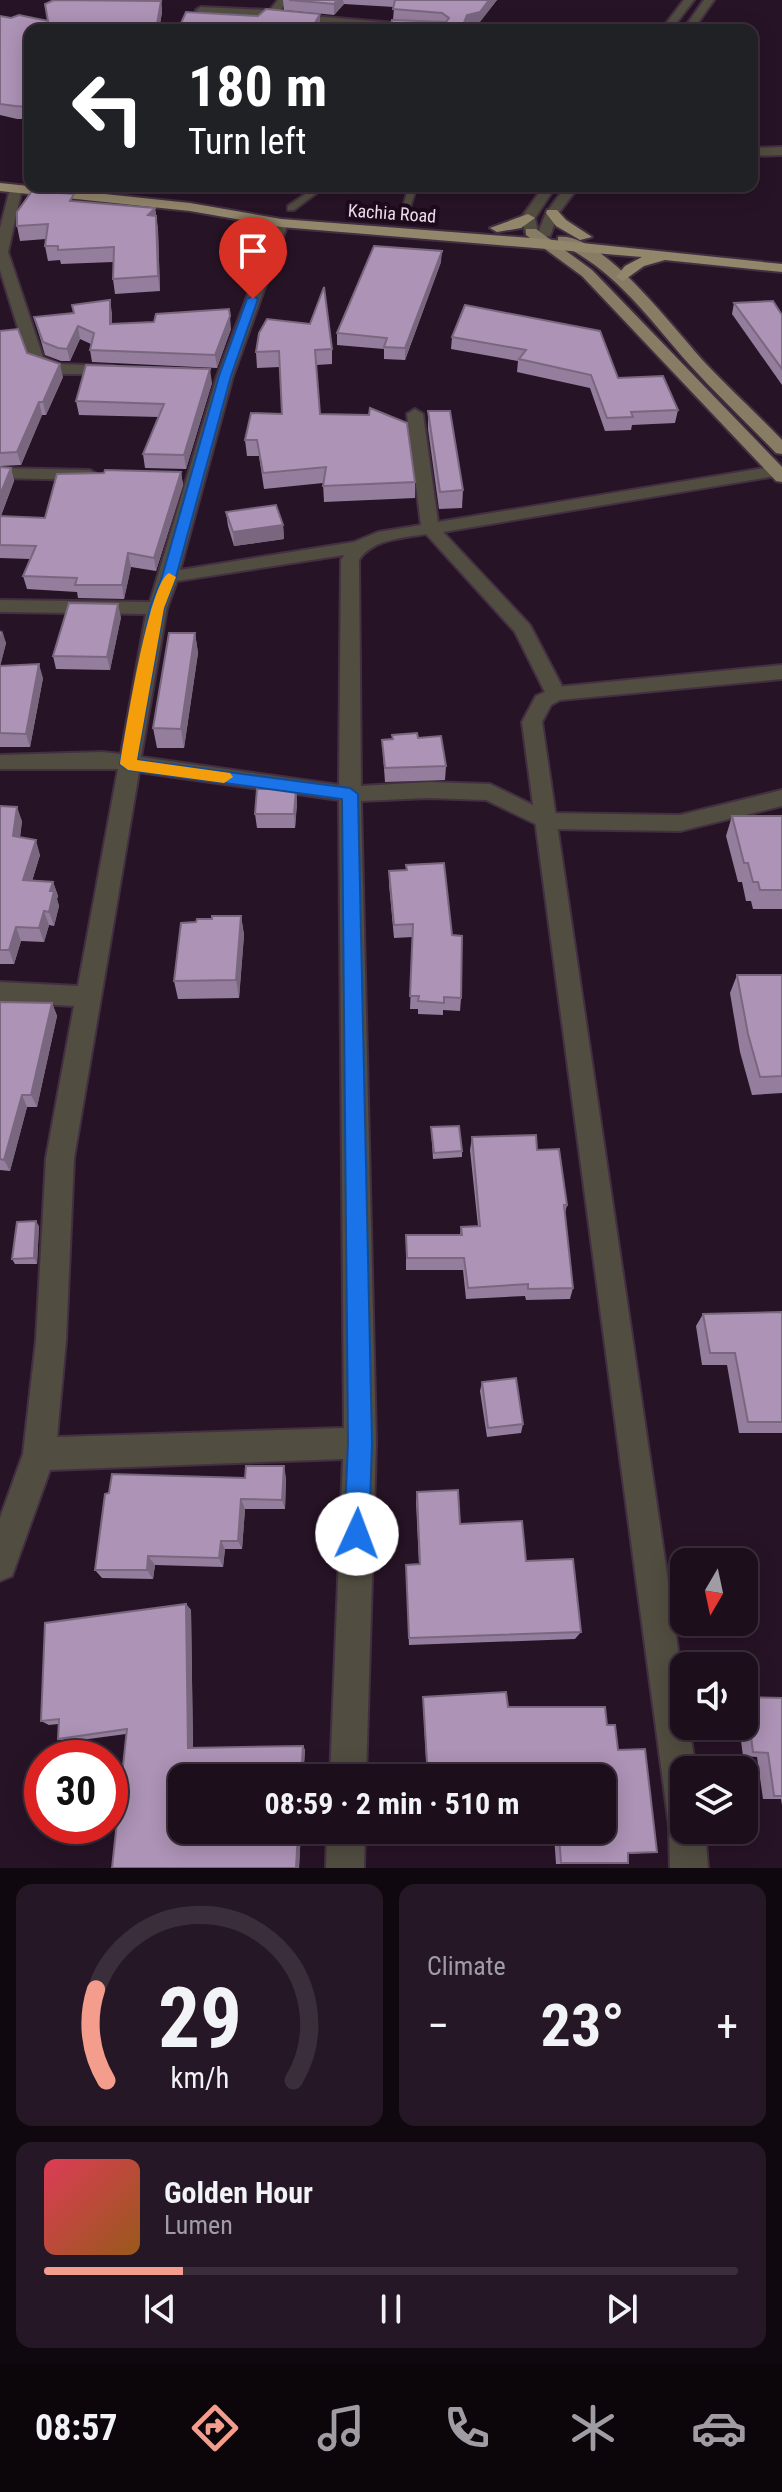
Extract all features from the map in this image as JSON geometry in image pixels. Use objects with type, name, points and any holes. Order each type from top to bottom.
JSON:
[{"type":"highway","points":[[0,176],[24,179]]},
{"type":"highway","name":"Kachia Road","points":[[0,187],[24,190]]},
{"type":"highway","name":"Kachia Road","points":[[45,192],[190,207],[537,232]]},
{"type":"highway","points":[[133,192],[259,205]]},
{"type":"highway","name":"Kachia Road","points":[[282,212],[319,210]]},
{"type":"highway","name":"Kachia Road","points":[[346,213],[497,228],[516,225],[537,232]]},
{"type":"highway","points":[[552,213],[585,243],[782,258]]},
{"type":"highway","points":[[629,248],[668,257],[782,268]]},
{"type":"highway","points":[[623,277],[629,268],[641,262],[668,257]]},
{"type":"main road","points":[[537,232],[585,243],[623,277],[780,466]]},
{"type":"main road","points":[[537,232],[587,273],[780,466]]},
{"type":"street","points":[[270,13],[283,0]]},
{"type":"street","points":[[670,24],[688,0]]},
{"type":"street","points":[[692,24],[709,0]]},
{"type":"street","points":[[201,10],[270,13],[279,17],[341,24]]},
{"type":"street","points":[[675,18],[689,24]]},
{"type":"street","points":[[758,152],[782,151]]},
{"type":"street","points":[[16,189],[1,252],[36,360],[58,369],[134,372]]},
{"type":"street","points":[[537,232],[536,205],[546,192]]},
{"type":"street","points":[[536,205],[569,192]]},
{"type":"street","points":[[537,232],[569,192]]},
{"type":"street","points":[[0,1564],[39,1454],[51,1340],[60,1158],[157,608],[169,577],[189,477],[217,375],[282,212]]},
{"type":"street","points":[[415,414],[430,528],[523,629],[556,694]]},
{"type":"street","points":[[169,577],[358,547],[384,536],[780,466]]},
{"type":"street","points":[[0,473],[106,475]]},
{"type":"street","points":[[349,1764],[360,1443],[350,794],[350,560],[358,547]]},
{"type":"street","points":[[0,606],[157,608]]},
{"type":"street","points":[[675,1756],[532,722],[543,701],[556,694],[782,672]]},
{"type":"street","points":[[0,762],[102,759],[350,794],[428,790],[490,792],[546,821],[680,823],[782,798]]},
{"type":"street","points":[[0,992],[88,997]]},
{"type":"street","points":[[39,1454],[360,1443]]},
{"type":"street","points":[[345,1868],[346,1844]]},
{"type":"street","points":[[687,1844],[689,1868]]},
{"type":"lane","points":[[282,212],[313,192]]},
{"type":"lane","points":[[402,219],[411,192]]},
{"type":"building","points":[[54,0],[161,1],[157,24],[24,24],[24,106],[0,104],[0,16],[11,18],[19,15],[48,21],[45,4]]},
{"type":"building","points":[[289,0],[337,0],[334,4]]},
{"type":"building","points":[[395,0],[489,0],[480,12],[467,15],[463,24],[391,24],[392,20],[446,22],[449,18],[442,13],[393,9]]},
{"type":"building","points":[[266,9],[320,14],[314,24],[181,24],[186,12],[258,16]]},
{"type":"building","points":[[31,192],[74,194],[70,201],[155,208],[148,215],[156,216],[158,276],[113,279],[114,247],[58,250],[58,246],[45,246],[48,224],[17,226],[17,212]]},
{"type":"building","points":[[374,246],[442,251],[405,348],[384,347],[387,338],[337,333]]},
{"type":"building","points":[[324,287],[332,349],[315,350],[320,414],[369,415],[370,408],[407,423],[415,482],[323,486],[326,467],[263,473],[257,440],[245,440],[251,413],[282,414],[279,351],[256,352],[259,333],[267,319],[310,324]]},
{"type":"building","points":[[110,300],[110,324],[154,322],[156,314],[229,309],[230,316],[215,355],[90,350],[94,333],[78,326],[67,349],[43,342],[34,317],[74,313],[72,305]]},
{"type":"building","points":[[773,301],[782,315],[782,369],[734,303]]},
{"type":"building","points":[[465,305],[600,331],[618,378],[663,376],[678,410],[631,412],[633,417],[607,418],[591,375],[519,359],[526,350],[452,337]]},
{"type":"building","points":[[18,329],[27,353],[60,364],[17,452],[0,453],[0,331]]},
{"type":"building","points":[[86,365],[210,369],[184,455],[143,454],[164,404],[76,401]]},
{"type":"building","points":[[428,411],[450,411],[463,490],[440,492]]},
{"type":"building","points":[[0,467],[11,468],[0,495]]},
{"type":"building","points":[[105,470],[181,472],[154,558],[128,553],[122,585],[75,585],[77,578],[23,576],[36,546],[0,545],[0,516],[45,518],[57,474],[104,473]]},
{"type":"building","points":[[276,505],[283,525],[233,532],[226,512]]},
{"type":"building","points":[[69,603],[118,604],[107,657],[53,656]]},
{"type":"building","points":[[169,633],[195,633],[181,729],[153,728]]},
{"type":"building","points":[[39,664],[26,734],[0,733],[0,666]]},
{"type":"building","points":[[417,733],[418,738],[441,736],[446,766],[385,768],[382,740],[393,739],[392,735]]},
{"type":"building","points":[[257,789],[296,789],[294,814],[255,814]]},
{"type":"building","points":[[0,806],[17,807],[13,836],[36,840],[23,880],[53,882],[50,891],[54,891],[49,912],[44,911],[39,928],[16,927],[9,950],[0,950]]},
{"type":"building","points":[[732,816],[782,816],[782,890],[760,890],[758,882],[753,882],[748,863],[744,863]]},
{"type":"building","points":[[444,863],[452,935],[462,936],[461,998],[444,997],[444,1003],[418,1001],[419,996],[410,996],[413,924],[394,925],[389,871],[407,870],[406,865]]},
{"type":"building","points":[[212,916],[241,916],[236,980],[174,981],[181,923],[212,919]]},
{"type":"building","points":[[737,975],[782,975],[782,1076],[760,1077]]},
{"type":"building","points":[[0,1002],[52,1003],[31,1095],[22,1095],[4,1160],[0,1159]]},
{"type":"building","points":[[459,1126],[462,1151],[434,1153],[431,1127]]},
{"type":"building","points":[[536,1135],[537,1150],[559,1149],[573,1288],[528,1289],[528,1284],[468,1288],[464,1258],[407,1258],[406,1235],[462,1235],[461,1227],[480,1226],[472,1137]]},
{"type":"building","points":[[36,1221],[34,1258],[12,1259],[17,1222]]},
{"type":"building","points":[[782,1312],[782,1422],[748,1422],[735,1353],[710,1353],[703,1314]]},
{"type":"building","points":[[516,1378],[523,1424],[488,1428],[482,1382]]},
{"type":"building","points":[[246,1466],[284,1466],[282,1500],[241,1499],[238,1541],[221,1541],[219,1558],[148,1556],[147,1570],[95,1570],[105,1494],[109,1493],[112,1474],[245,1478]]},
{"type":"building","points":[[458,1490],[460,1524],[522,1521],[526,1561],[573,1559],[581,1632],[409,1638],[406,1565],[420,1564],[417,1492]]},
{"type":"building","points":[[186,1604],[188,1748],[303,1746],[302,1764],[168,1764],[168,1844],[297,1844],[296,1868],[112,1868],[115,1844],[128,1844],[127,1729],[58,1739],[59,1719],[41,1721],[45,1623]]},
{"type":"building","points":[[506,1692],[508,1707],[605,1707],[607,1725],[615,1725],[618,1750],[645,1749],[657,1852],[628,1853],[628,1863],[561,1863],[560,1844],[616,1844],[616,1764],[427,1764],[423,1697]]},
{"type":"building","points":[[758,1697],[782,1698],[782,1796],[774,1796],[768,1753],[753,1752],[751,1740],[758,1740]]},
{"type":"slow traffic","points":[[169,577],[157,608],[128,764],[224,777]]},
{"type":"route","points":[[253,299],[225,376],[169,577],[157,608],[128,764],[350,794],[360,1443],[357,1534]]}]
